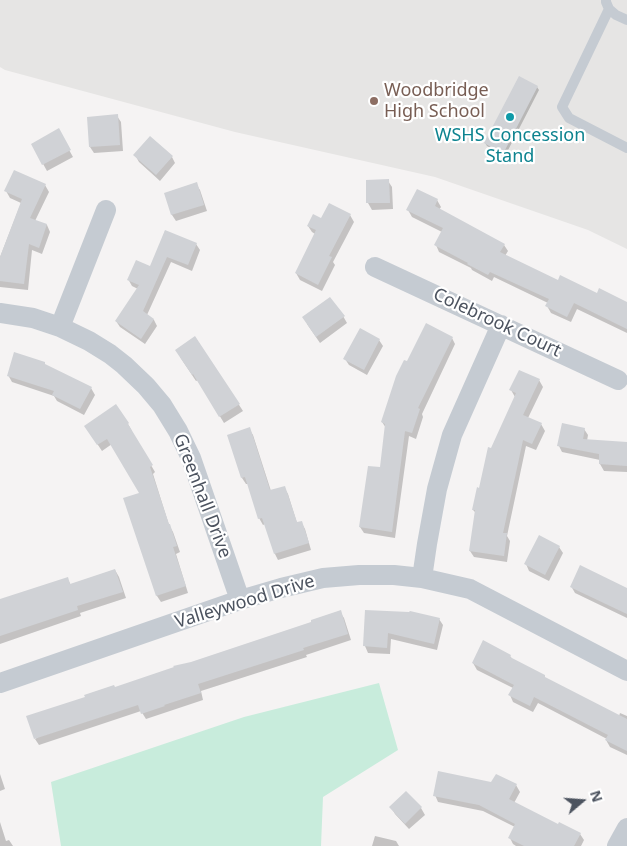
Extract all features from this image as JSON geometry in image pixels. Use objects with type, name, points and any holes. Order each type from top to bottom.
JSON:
[{"type":"street","points":[[60,327],[106,210]]},
{"type":"street","name":"Colebrook Court","points":[[375,266],[618,380]]},
{"type":"street","name":"Greenhall Drive","points":[[0,313],[33,318],[60,327],[89,341],[124,365],[162,405],[178,430],[191,458],[240,600]]},
{"type":"street","points":[[422,578],[438,489],[452,435],[502,325]]},
{"type":"street","name":"Valleywood Drive","points":[[0,683],[240,600],[324,578],[359,574],[422,578],[470,589],[627,672]]},
{"type":"street","points":[[617,846],[627,828]]},
{"type":"lane","points":[[627,20],[616,15],[608,4],[562,107],[569,118],[627,148]]},
{"type":"shaded area","name":"Woodbridge High School","points":[[0,0],[627,0],[627,249],[588,230],[435,177],[235,132],[5,70],[0,67]]},
{"type":"green space","points":[[379,683],[398,750],[323,797],[321,846],[61,846],[51,782],[244,717]]},
{"type":"building","name":"WSHS Concession Stand","points":[[519,76],[538,86],[503,154],[484,143]]},
{"type":"building","points":[[118,114],[120,145],[89,147],[87,117]]},
{"type":"building","points":[[59,128],[71,150],[42,165],[31,144]]},
{"type":"building","points":[[150,136],[173,156],[156,175],[133,155]]},
{"type":"building","points":[[14,170],[46,184],[30,218],[47,224],[39,248],[29,244],[24,284],[0,281],[0,257],[22,199],[4,191]]},
{"type":"building","points":[[389,179],[390,203],[366,203],[366,180]]},
{"type":"building","points":[[197,182],[204,205],[171,215],[164,193]]},
{"type":"building","points":[[417,189],[438,199],[435,206],[505,244],[500,252],[558,280],[560,275],[597,293],[599,288],[627,302],[627,329],[574,303],[567,317],[545,306],[549,299],[490,272],[488,275],[434,245],[443,228],[406,210]]},
{"type":"building","points":[[329,203],[351,214],[329,256],[332,257],[318,285],[295,273],[316,230],[307,226],[313,214],[321,218]]},
{"type":"building","points":[[165,230],[197,243],[188,265],[167,257],[143,311],[154,319],[141,339],[115,321],[139,285],[127,280],[136,260],[150,266]]},
{"type":"building","points":[[330,297],[345,316],[316,337],[302,317]]},
{"type":"building","points":[[426,323],[453,337],[418,408],[420,409],[412,433],[405,431],[392,532],[359,527],[368,466],[380,467],[385,424],[381,422],[396,376],[404,360],[407,361]]},
{"type":"building","points":[[360,328],[380,339],[364,370],[343,359]]},
{"type":"building","points":[[195,336],[240,404],[219,417],[193,374],[175,350]]},
{"type":"building","points":[[14,352],[45,362],[45,364],[92,387],[80,409],[52,395],[54,391],[7,376]]},
{"type":"building","points":[[519,370],[540,379],[523,415],[542,423],[532,444],[523,440],[503,533],[507,533],[504,556],[469,551],[475,510],[472,510],[488,447],[491,448],[516,393],[509,390]]},
{"type":"building","points":[[116,404],[153,465],[150,467],[177,546],[173,547],[186,586],[156,596],[123,498],[139,493],[107,439],[97,445],[84,426]]},
{"type":"building","points":[[562,423],[585,428],[583,439],[627,442],[627,466],[599,464],[599,454],[557,446]]},
{"type":"building","points":[[250,427],[270,490],[285,486],[297,522],[302,521],[309,543],[274,554],[262,518],[258,519],[245,477],[241,478],[227,435]]},
{"type":"building","points":[[539,535],[560,546],[545,575],[524,564]]},
{"type":"building","points":[[580,565],[627,588],[627,614],[570,587]]},
{"type":"building","points":[[115,569],[123,592],[77,606],[78,610],[0,636],[0,599],[68,577],[70,584]]},
{"type":"building","points":[[341,610],[348,634],[198,684],[201,693],[165,706],[141,714],[138,705],[34,739],[26,716],[85,697],[84,695],[114,685],[115,687],[173,666],[191,662],[311,622],[311,620]]},
{"type":"building","points":[[365,610],[410,611],[440,618],[434,644],[388,633],[387,648],[363,646]]},
{"type":"building","points":[[483,640],[511,655],[510,657],[545,675],[545,677],[627,719],[627,751],[605,740],[608,735],[534,697],[530,706],[508,695],[514,685],[472,663]]},
{"type":"building","points":[[438,771],[491,782],[496,774],[517,784],[509,799],[558,824],[559,822],[581,833],[574,846],[524,846],[508,838],[515,824],[479,805],[433,796]]},
{"type":"building","points":[[406,791],[422,807],[405,824],[389,807]]},
{"type":"place","name":"Woodbridge High School","points":[[374,101]]},
{"type":"place","name":"WSHS Concession Stand","points":[[510,117]]}]
